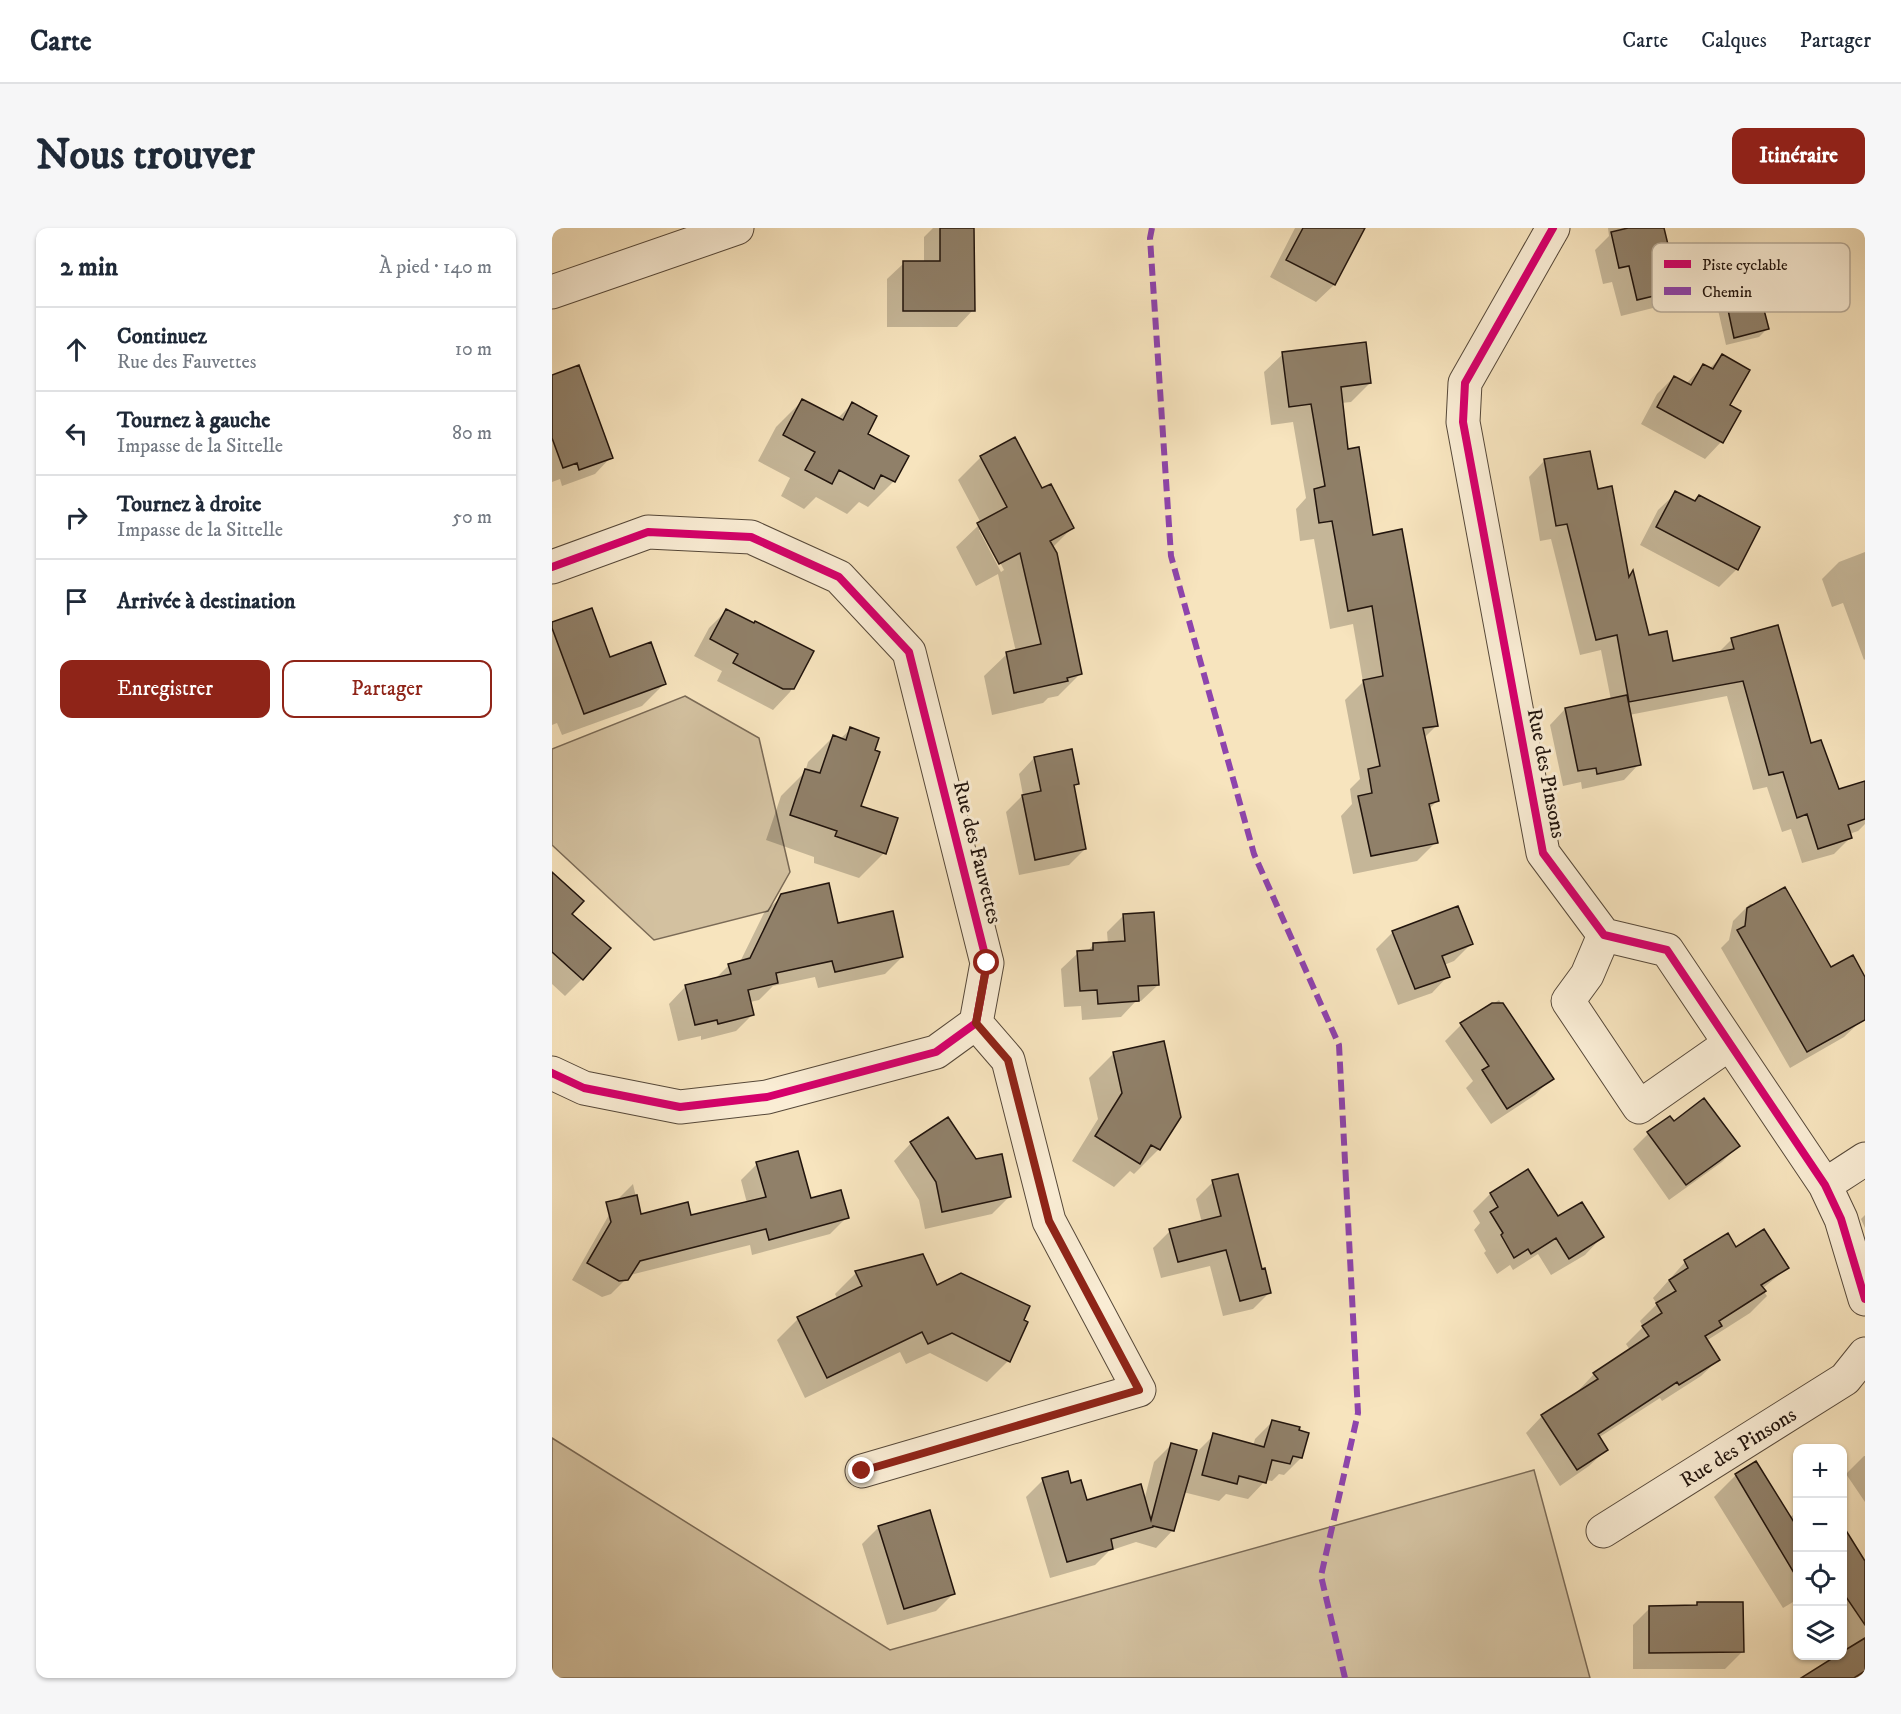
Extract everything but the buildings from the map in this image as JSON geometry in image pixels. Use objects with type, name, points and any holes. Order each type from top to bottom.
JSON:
[{"type":"street","points":[[552,292],[737,228]]},
{"type":"street","name":"Rue des Pinsons","points":[[1553,228],[1465,383],[1463,422],[1543,853],[1604,935]]},
{"type":"street","name":"Rue des Fauvettes","points":[[552,567],[648,532],[751,537],[839,577],[909,652],[987,963],[976,1023]]},
{"type":"street","points":[[1730,1044],[1639,1107],[1568,1001],[1587,975],[1604,935],[1667,950],[1825,1185],[1841,1218],[1865,1299]]},
{"type":"street","points":[[552,1073],[584,1088],[680,1107],[767,1097],[936,1052],[976,1023],[1008,1060],[1049,1221],[1139,1390],[862,1471]]},
{"type":"street","points":[[1825,1185],[1865,1159]]},
{"type":"street","name":"Rue des Pinsons","points":[[1603,1531],[1845,1379],[1865,1354]]},
{"type":"shaded area","points":[[685,696],[759,738],[790,872],[768,911],[654,940],[552,845],[552,749]]},
{"type":"shaded area","points":[[552,1438],[890,1650],[1534,1470],[1590,1678],[552,1678]]},
{"type":"marked path","points":[[1152,228],[1150,238],[1171,556],[1254,854],[1339,1045],[1358,1413],[1321,1576],[1345,1678]]},
{"type":"cycle path","points":[[1553,228],[1465,383],[1463,422],[1543,853],[1604,935],[1667,950],[1825,1185],[1841,1219],[1865,1299]]},
{"type":"cycle path","points":[[552,567],[648,532],[751,537],[839,577],[909,652],[987,963],[976,1023],[936,1052],[767,1097],[680,1107],[584,1088],[552,1073]]},
{"type":"route","points":[[862,1471],[1139,1390],[1049,1221],[1008,1060],[976,1023],[987,963]]}]
